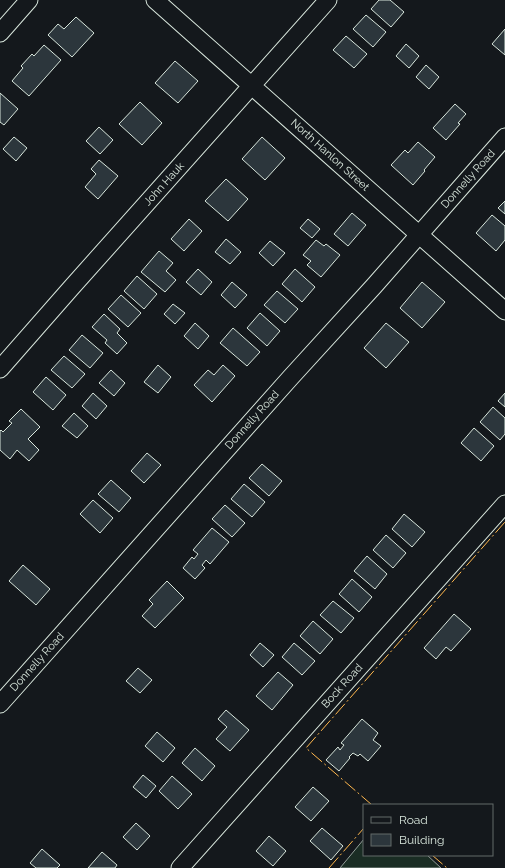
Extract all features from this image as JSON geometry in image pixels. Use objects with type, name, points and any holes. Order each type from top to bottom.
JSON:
[{"type":"street","points":[[0,33],[29,0]]},
{"type":"street","name":"North Hanlon Street","points":[[155,0],[505,311]]},
{"type":"street","name":"John Hauk","points":[[0,369],[328,0]]},
{"type":"street","name":"Donnelly Road","points":[[0,704],[374,286],[505,137]]},
{"type":"street","name":"Bock Road","points":[[180,868],[505,504]]},
{"type":"green space","points":[[363,840],[363,856],[428,856],[441,868],[340,868]]},
{"type":"building","points":[[379,0],[390,0],[404,12],[391,27],[371,9]]},
{"type":"building","points":[[366,15],[386,32],[373,47],[353,29]]},
{"type":"building","points":[[76,17],[94,33],[72,57],[48,35],[58,24],[64,29]]},
{"type":"building","points":[[505,29],[505,55],[492,44]]},
{"type":"building","points":[[346,36],[367,54],[354,68],[333,50]]},
{"type":"building","points":[[406,44],[419,56],[409,68],[396,56]]},
{"type":"building","points":[[44,45],[61,60],[29,96],[12,81],[23,68],[21,66],[32,54],[34,56]]},
{"type":"building","points":[[175,61],[198,81],[178,103],[155,83]]},
{"type":"building","points":[[426,65],[439,77],[429,89],[416,77]]},
{"type":"building","points":[[0,93],[18,109],[4,125],[0,122]]},
{"type":"building","points":[[140,102],[162,123],[142,145],[119,124]]},
{"type":"building","points":[[455,104],[466,114],[458,123],[460,124],[446,140],[433,128]]},
{"type":"building","points":[[99,127],[113,140],[100,154],[86,141]]},
{"type":"building","points":[[14,137],[27,148],[16,161],[3,149]]},
{"type":"building","points":[[262,137],[285,158],[265,180],[242,159]]},
{"type":"building","points":[[418,142],[435,157],[413,185],[391,165],[405,150],[408,153]]},
{"type":"building","points":[[99,160],[118,176],[98,199],[85,187],[96,174],[91,169]]},
{"type":"building","points":[[226,179],[248,199],[228,221],[205,201]]},
{"type":"building","points":[[505,201],[505,214],[498,208]]},
{"type":"building","points":[[352,213],[366,225],[348,246],[334,234]]},
{"type":"building","points":[[492,215],[505,226],[505,240],[496,251],[476,233]]},
{"type":"building","points":[[189,219],[202,231],[184,251],[171,239]]},
{"type":"building","points":[[308,219],[320,229],[312,238],[300,228]]},
{"type":"building","points":[[226,239],[241,252],[230,264],[215,252]]},
{"type":"building","points":[[316,240],[324,246],[326,244],[340,255],[321,277],[307,265],[311,261],[303,255]]},
{"type":"building","points":[[270,241],[285,253],[273,266],[259,253]]},
{"type":"building","points":[[159,251],[173,263],[166,271],[176,280],[165,292],[141,272]]},
{"type":"building","points":[[198,269],[212,282],[201,295],[186,282]]},
{"type":"building","points":[[295,269],[315,287],[302,302],[282,284]]},
{"type":"building","points":[[137,276],[157,294],[144,309],[124,291]]},
{"type":"building","points":[[232,282],[247,295],[235,308],[221,295]]},
{"type":"building","points":[[422,282],[445,302],[422,328],[400,308]]},
{"type":"building","points":[[277,291],[298,309],[285,323],[264,305]]},
{"type":"building","points":[[121,295],[141,313],[128,327],[108,309]]},
{"type":"building","points":[[173,304],[185,313],[175,324],[164,314]]},
{"type":"building","points":[[260,313],[280,331],[267,346],[247,328]]},
{"type":"building","points":[[104,314],[120,329],[117,333],[127,343],[117,354],[105,343],[107,340],[92,327]]},
{"type":"building","points":[[195,323],[209,336],[198,349],[184,336]]},
{"type":"building","points":[[386,323],[409,342],[386,368],[364,348]]},
{"type":"building","points":[[233,328],[260,352],[247,366],[220,343]]},
{"type":"building","points":[[82,335],[103,353],[90,368],[69,350]]},
{"type":"building","points":[[64,356],[85,374],[72,388],[51,370]]},
{"type":"building","points":[[158,365],[171,377],[158,393],[144,382]]},
{"type":"building","points":[[223,365],[235,376],[212,402],[194,385],[208,370],[214,375]]},
{"type":"building","points":[[111,370],[125,383],[114,396],[99,383]]},
{"type":"building","points":[[46,377],[66,395],[53,410],[33,392]]},
{"type":"building","points":[[93,393],[107,406],[96,419],[82,406]]},
{"type":"building","points":[[505,393],[505,407],[498,401]]},
{"type":"building","points":[[493,407],[505,418],[505,434],[500,440],[480,422]]},
{"type":"building","points":[[21,409],[40,427],[28,439],[39,450],[29,461],[17,450],[10,459],[0,450],[0,431],[1,430],[3,432],[12,423],[9,421]]},
{"type":"building","points":[[74,413],[88,426],[77,438],[62,426]]},
{"type":"building","points":[[474,428],[494,446],[481,461],[461,443]]},
{"type":"building","points":[[147,453],[161,465],[144,483],[131,471]]},
{"type":"building","points":[[262,464],[282,481],[269,496],[249,478]]},
{"type":"building","points":[[111,480],[131,498],[119,512],[98,494]]},
{"type":"building","points":[[244,484],[265,502],[252,517],[231,499]]},
{"type":"building","points":[[93,500],[113,518],[100,533],[80,514]]},
{"type":"building","points":[[225,505],[245,523],[232,537],[212,519]]},
{"type":"building","points":[[404,514],[425,532],[412,547],[392,529]]},
{"type":"building","points":[[212,528],[229,542],[210,564],[206,560],[202,565],[205,568],[195,579],[183,568],[192,557],[194,559],[198,554],[193,550]]},
{"type":"building","points":[[386,535],[406,553],[393,568],[373,550]]},
{"type":"building","points":[[367,556],[387,574],[375,589],[354,571]]},
{"type":"building","points":[[23,565],[50,589],[36,605],[9,581]]},
{"type":"building","points":[[352,579],[372,597],[359,612],[339,594]]},
{"type":"building","points":[[167,581],[184,598],[155,628],[142,616],[153,604],[149,600]]},
{"type":"building","points":[[333,601],[354,618],[341,633],[320,615]]},
{"type":"building","points":[[454,614],[471,629],[451,651],[446,647],[436,659],[424,648]]},
{"type":"building","points":[[313,621],[333,639],[320,654],[300,636]]},
{"type":"building","points":[[260,643],[274,655],[263,667],[250,655]]},
{"type":"building","points":[[294,643],[315,661],[302,675],[282,657]]},
{"type":"building","points":[[138,668],[152,680],[140,693],[126,681]]},
{"type":"building","points":[[278,672],[293,685],[272,710],[256,696]]},
{"type":"building","points":[[226,710],[249,730],[230,751],[216,739],[227,727],[218,719]]},
{"type":"building","points":[[362,719],[378,733],[373,740],[381,746],[368,761],[360,754],[358,756],[353,753],[339,771],[326,760],[338,747],[340,750],[344,745],[341,743]]},
{"type":"building","points":[[157,732],[175,748],[163,762],[145,746]]},
{"type":"building","points":[[195,748],[215,766],[202,781],[182,763]]},
{"type":"building","points":[[143,775],[156,786],[146,798],[133,787]]},
{"type":"building","points":[[172,776],[192,794],[178,809],[159,791]]},
{"type":"building","points":[[313,787],[329,801],[311,821],[295,807]]},
{"type":"building","points":[[136,823],[150,836],[137,850],[123,837]]},
{"type":"building","points":[[322,828],[343,846],[331,860],[310,841]]},
{"type":"building","points":[[269,836],[286,851],[273,866],[256,851]]},
{"type":"building","points":[[42,849],[60,865],[57,868],[36,868],[30,863]]},
{"type":"building","points":[[102,852],[117,865],[115,868],[88,868]]},
{"type":"power","points":[[371,804],[306,748],[505,522]]},
{"type":"power","points":[[329,868],[363,829]]},
{"type":"power","points":[[433,856],[447,868]]}]
